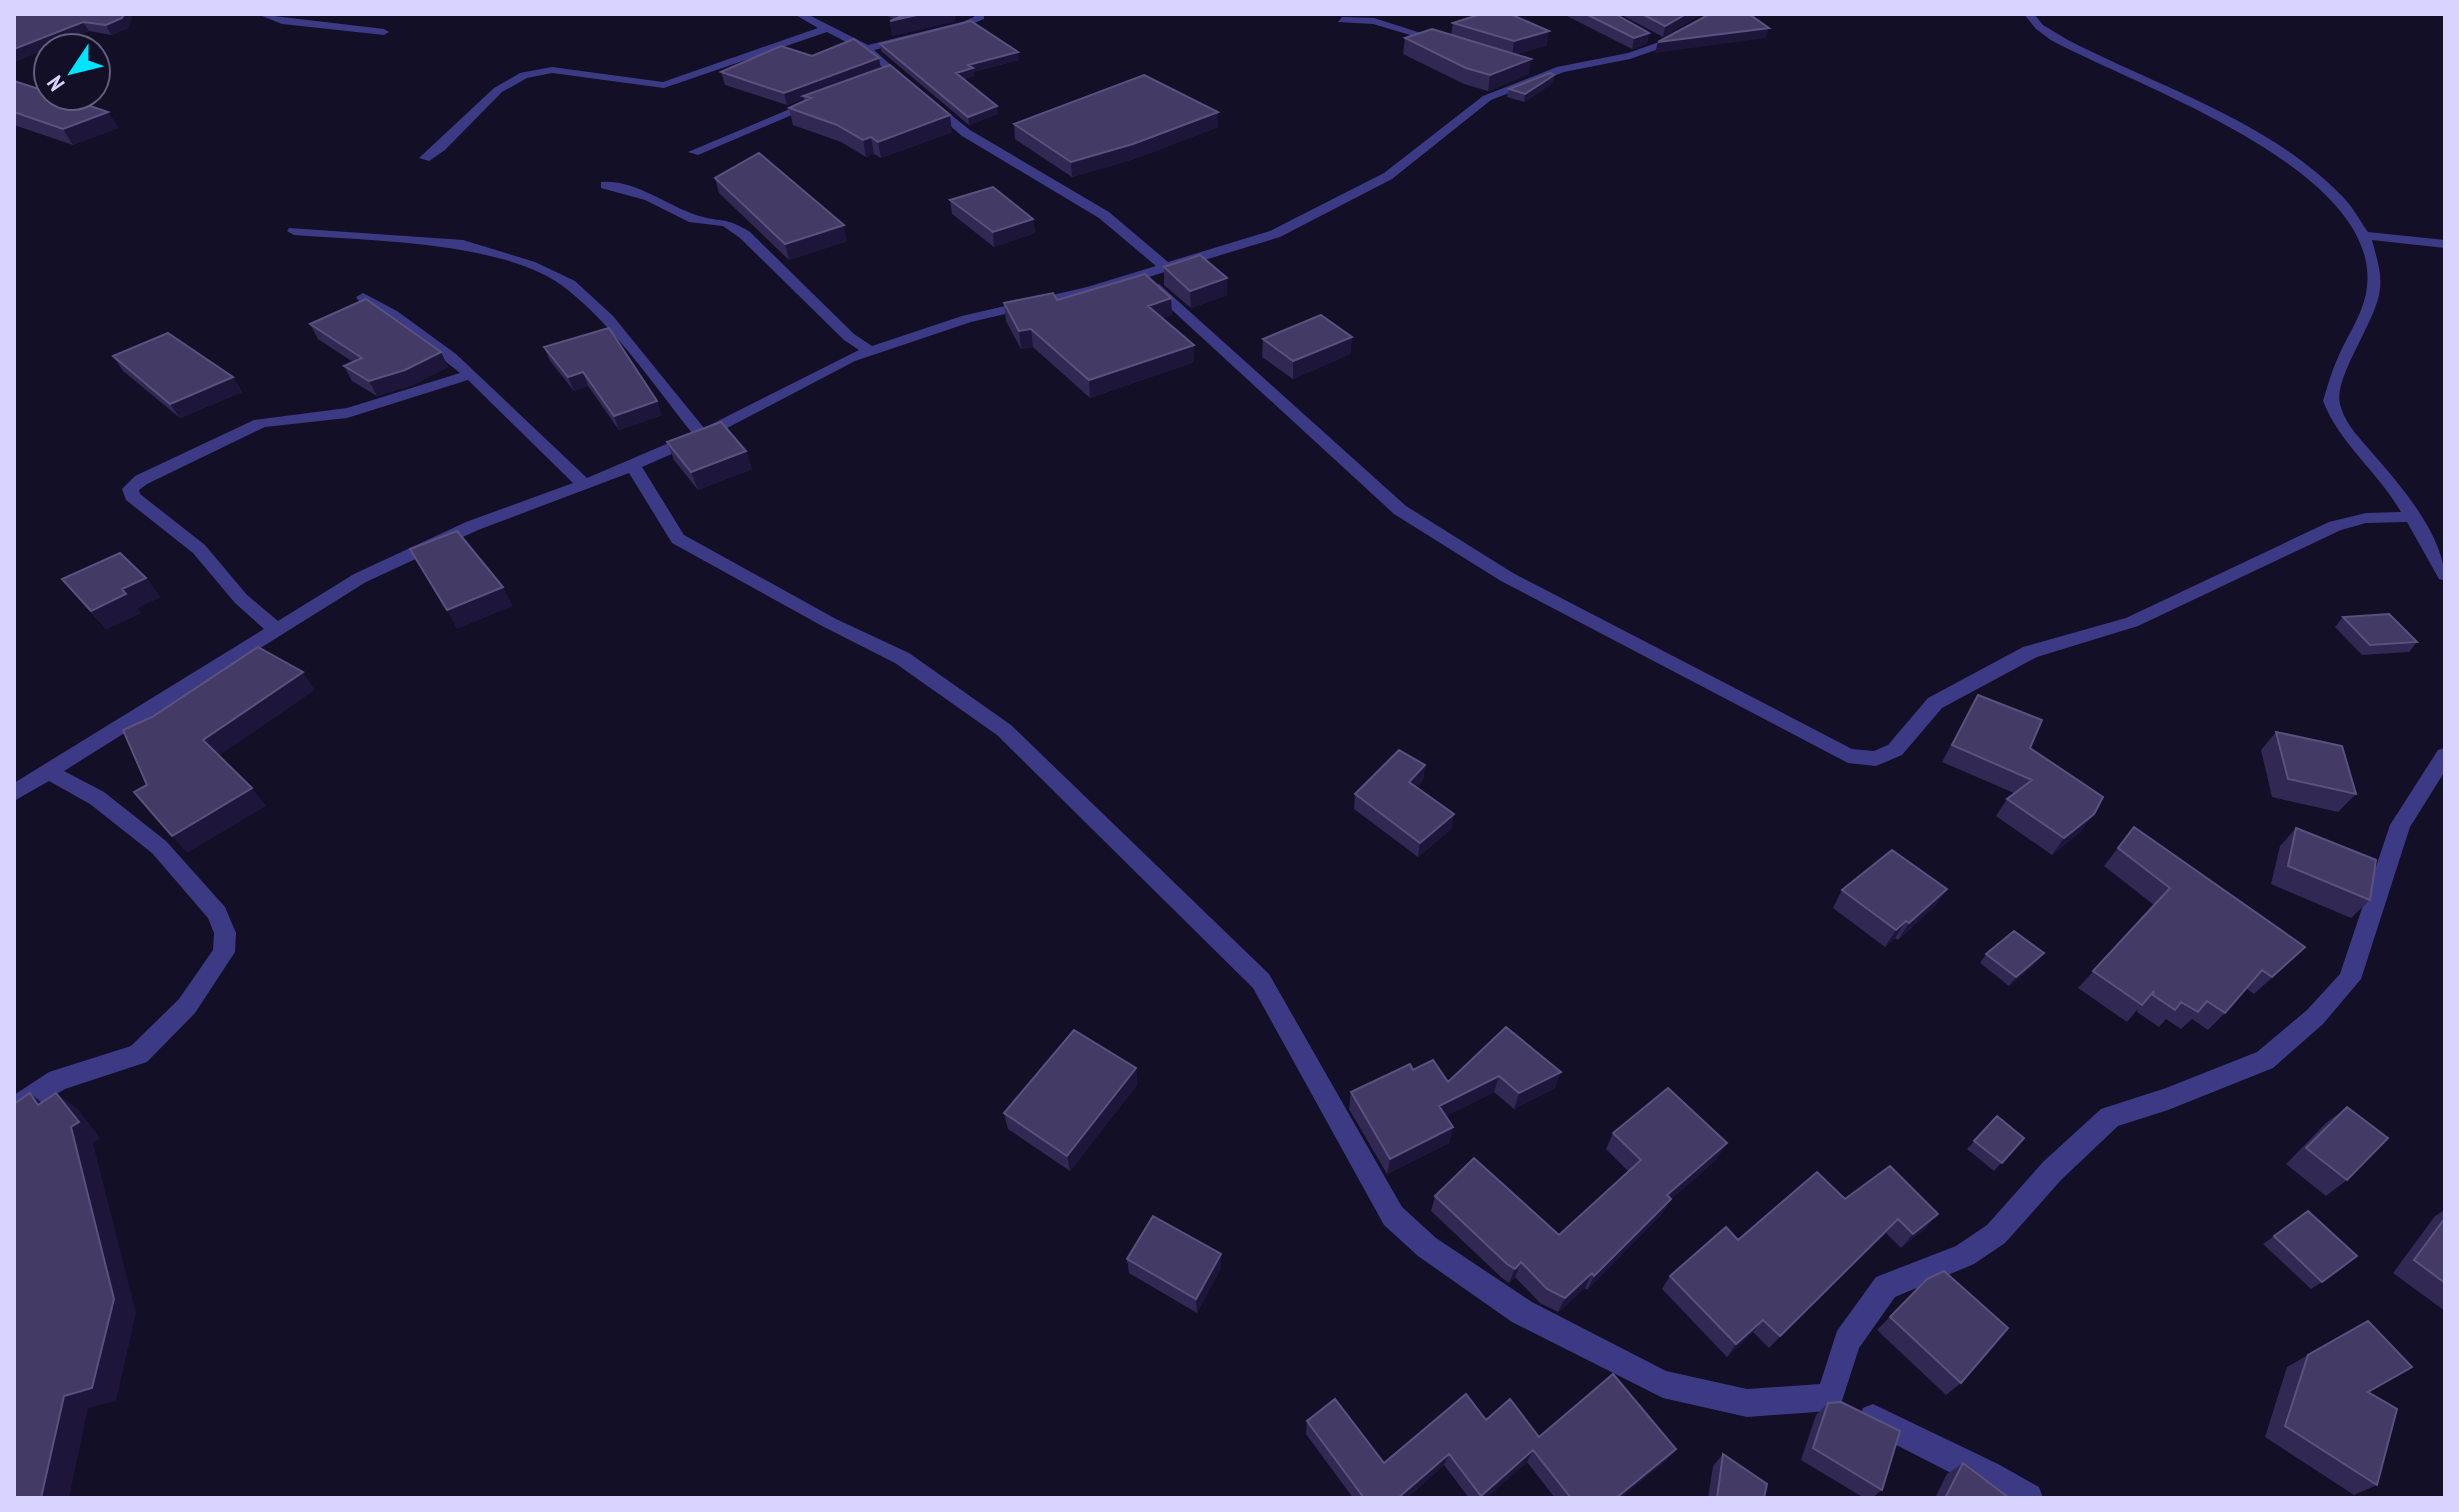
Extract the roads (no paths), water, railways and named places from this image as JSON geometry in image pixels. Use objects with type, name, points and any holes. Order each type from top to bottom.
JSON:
[{"type":"street","points":[[262,14],[282,21],[384,32]]},
{"type":"street","points":[[799,14],[867,49],[966,133],[1104,215],[1166,268]]},
{"type":"street","points":[[867,49],[895,38],[965,25],[979,19],[979,14]]},
{"type":"street","points":[[14,793],[360,578],[472,526],[702,435],[850,358],[967,319],[1141,275],[1275,234],[1388,176],[1487,98],[1540,71],[1630,56],[1663,44],[1715,14]]},
{"type":"street","points":[[2029,14],[2060,40],[2258,137],[2325,186],[2368,236],[2375,278],[2370,310],[2345,356],[2331,401],[2341,426],[2384,473],[2445,575]]},
{"type":"street","points":[[1342,20],[1374,21],[1452,45]]},
{"type":"street","points":[[425,158],[441,147],[498,90],[524,75],[552,70],[664,85],[826,29]]},
{"type":"street","points":[[1649,34],[1663,44]]},
{"type":"street","points":[[878,78],[893,73]]},
{"type":"street","points":[[694,152],[833,93]]},
{"type":"street","points":[[605,185],[649,197],[694,219],[726,223],[745,235],[849,337],[870,351]]},
{"type":"street","points":[[294,231],[463,244],[543,271],[570,284],[608,319],[702,435]]},
{"type":"street","points":[[2368,236],[2444,245]]},
{"type":"street","points":[[1141,275],[1400,510],[1507,577],[1848,756],[1876,759],[1895,750],[1935,703],[2030,652],[2132,622],[2335,526],[2366,518],[2412,517]]},
{"type":"street","points":[[363,297],[396,314],[469,375],[584,484]]},
{"type":"street","points":[[277,630],[241,599],[199,549],[132,496],[130,489],[141,480],[260,423],[279,418],[310,420],[352,412],[469,375]]},
{"type":"street","points":[[632,465],[678,539],[830,623],[902,658],[1004,730],[1261,981],[1393,1216],[1427,1247],[1522,1312],[1663,1384],[1747,1403],[1830,1397],[1988,1474],[2028,1498]]},
{"type":"street","points":[[1830,1397],[1847,1341],[1886,1287],[1965,1255],[1996,1234],[2052,1171],[2110,1117],[2168,1099],[2265,1060],[2315,1017],[2350,979],[2400,825],[2445,755]]},
{"type":"street","points":[[14,1108],[58,1080],[139,1054],[187,1006],[224,952],[225,933],[217,913],[159,847],[97,798],[50,773]]}]
